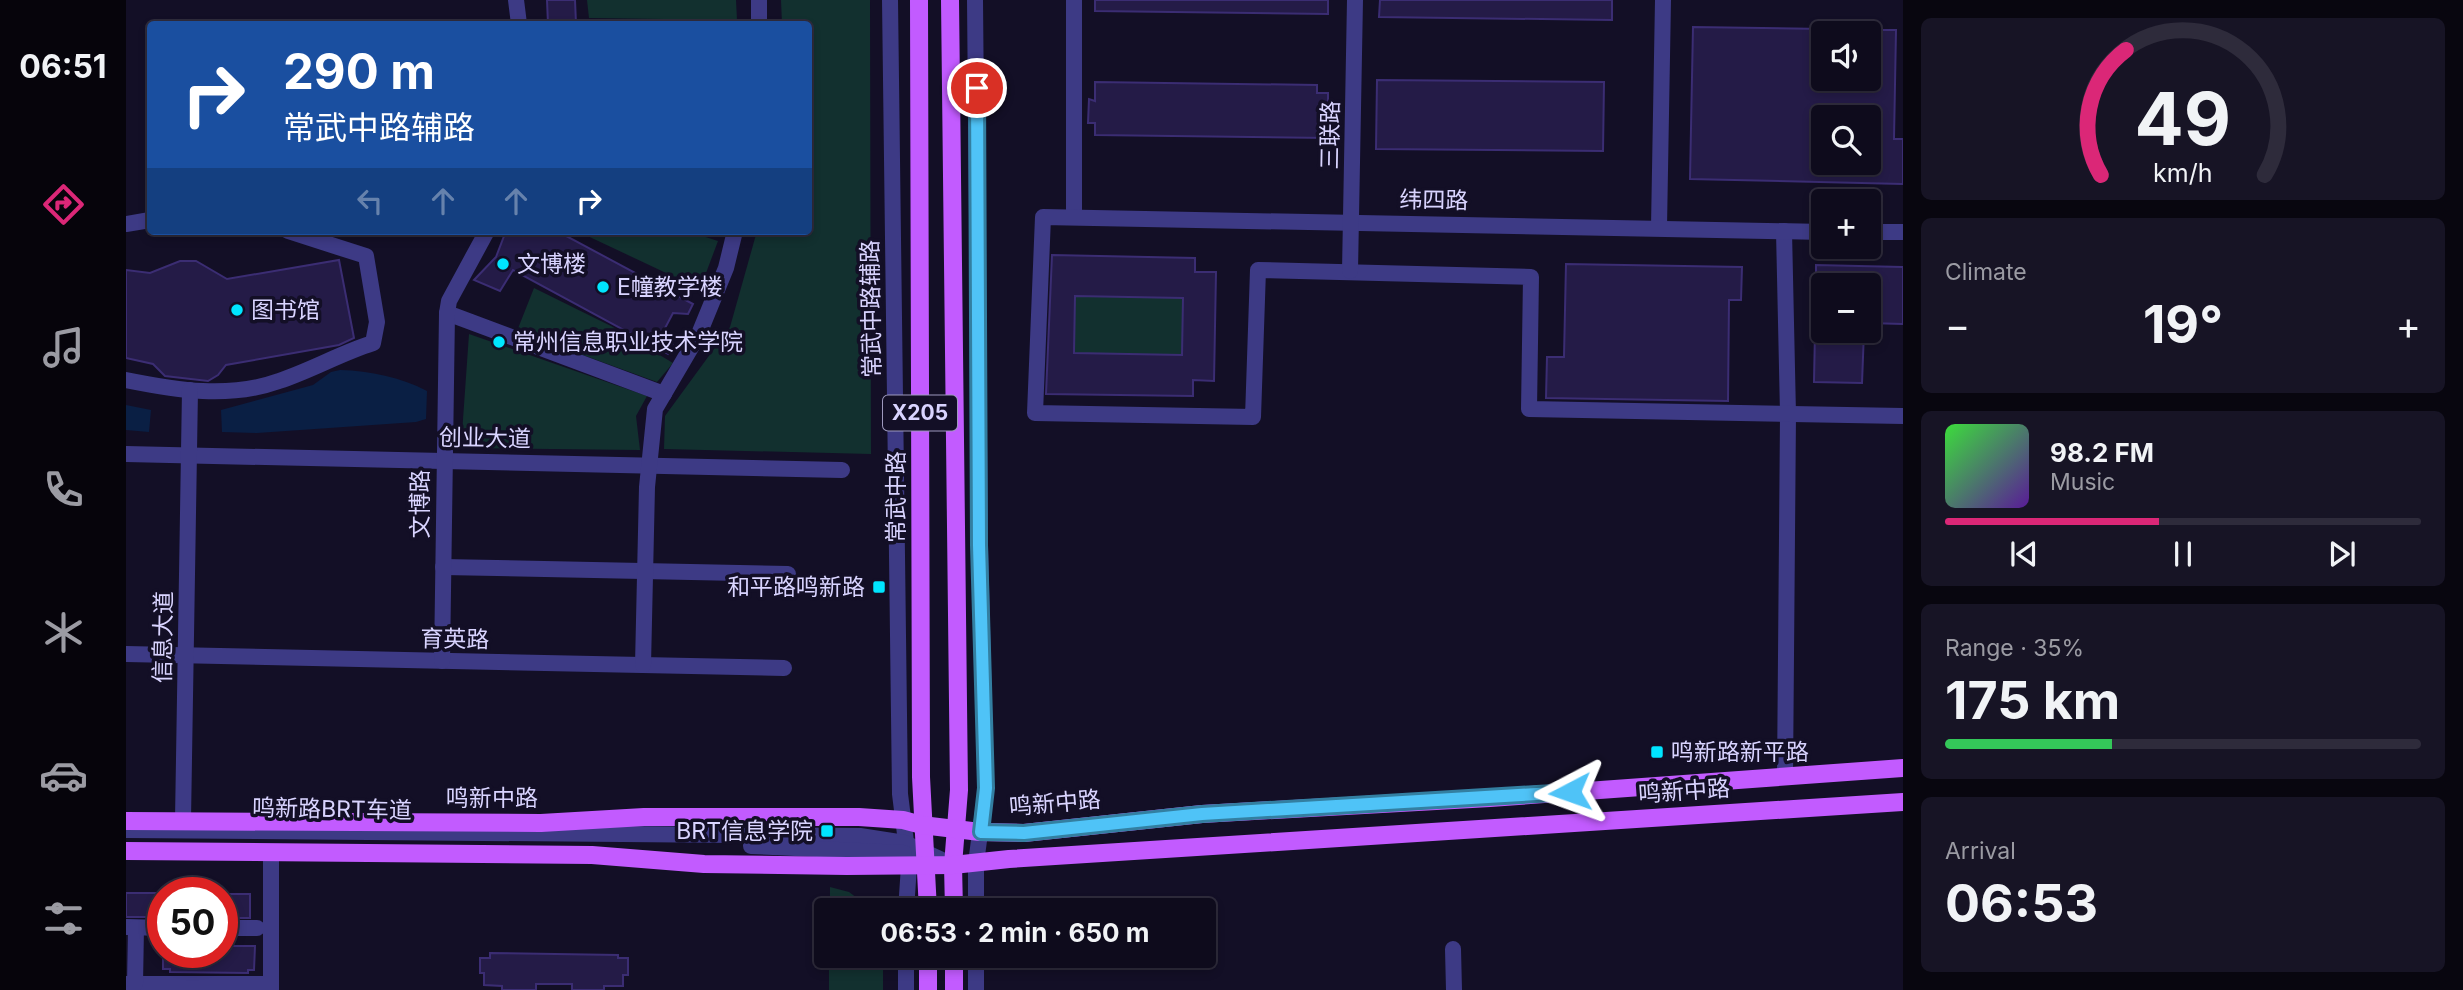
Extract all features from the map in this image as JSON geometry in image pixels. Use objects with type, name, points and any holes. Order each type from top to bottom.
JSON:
[{"type":"main road","name":"常武中路","points":[[919,0],[922,825],[927,858],[928,898]]},
{"type":"main road","name":"X205","points":[[950,0],[959,789],[953,865],[954,898]]},
{"type":"main road","name":"鸣新中路","points":[[126,821],[541,823],[644,817],[859,817],[903,820],[981,832],[1024,833],[1202,814],[1476,799],[1903,768]]},
{"type":"main road","name":"鸣新中路","points":[[126,851],[592,855],[704,864],[907,854],[953,865],[1903,802]]},
{"type":"main road","points":[[953,865],[981,832]]},
{"type":"main road","points":[[907,854],[928,883]]},
{"type":"main road","points":[[928,968],[928,990]]},
{"type":"main road","points":[[954,968],[954,990]]},
{"type":"street","points":[[516,0],[519,21]]},
{"type":"street","points":[[759,0],[759,21]]},
{"type":"street","name":"常武中路辅路","points":[[890,0],[900,794],[907,854],[906,898]]},
{"type":"street","points":[[975,0],[979,545],[986,788],[976,863],[976,898]]},
{"type":"street","points":[[1074,0],[1074,217]]},
{"type":"street","name":"三联路","points":[[1350,271],[1355,0]]},
{"type":"street","points":[[1660,227],[1663,0]]},
{"type":"street","name":"纬四路","points":[[1350,271],[1258,270],[1253,417],[1035,413],[1043,217],[1811,232]]},
{"type":"street","points":[[126,223],[147,220]]},
{"type":"street","points":[[1784,231],[1788,414],[1784,777]]},
{"type":"street","points":[[1881,232],[1903,232]]},
{"type":"street","points":[[126,380],[211,393],[276,383],[330,358],[373,343],[377,322],[366,256],[300,235]]},
{"type":"street","name":"文博路","points":[[442,661],[447,313],[449,301],[485,235]]},
{"type":"street","points":[[643,666],[649,465],[654,416],[699,334],[726,268],[734,235]]},
{"type":"street","points":[[1350,271],[1531,277],[1529,409],[1903,416]]},
{"type":"street","points":[[447,313],[664,394]]},
{"type":"street","name":"信息大道","points":[[183,820],[190,390]]},
{"type":"street","name":"创业大道","points":[[126,454],[842,470]]},
{"type":"street","points":[[443,567],[788,574]]},
{"type":"street","name":"育英路","points":[[126,654],[784,668]]},
{"type":"street","name":"鸣新路BRT车道","points":[[126,830],[860,836],[907,854]]},
{"type":"street","name":"鸣新路BRT车道","points":[[126,839],[649,844],[907,854]]},
{"type":"street","points":[[131,927],[131,984],[271,987],[271,852]]},
{"type":"street","points":[[238,928],[257,928]]},
{"type":"street","points":[[1453,949],[1454,990]]},
{"type":"street","points":[[906,968],[906,990]]},
{"type":"street","points":[[976,968],[976,990]]},
{"type":"green space","points":[[587,0],[736,0],[737,20],[589,18]]},
{"type":"green space","points":[[781,0],[870,0],[871,454],[664,449],[665,416],[730,327],[756,235],[812,235],[812,21],[782,21]]},
{"type":"green space","points":[[585,235],[699,235],[718,241],[700,289]]},
{"type":"green space","points":[[534,288],[611,326],[673,363],[657,382],[517,331]]},
{"type":"green space","points":[[1075,296],[1183,298],[1182,355],[1074,353]]},
{"type":"green space","points":[[469,334],[647,396],[636,416],[640,450],[461,448]]},
{"type":"green space","points":[[830,887],[849,892],[857,898],[830,898]]},
{"type":"green space","points":[[829,968],[883,968],[883,990],[829,990]]},
{"type":"water","points":[[340,370],[385,376],[427,391],[426,419],[416,422],[257,433],[222,432],[221,410],[313,385],[331,372]]},
{"type":"water","points":[[126,405],[151,410],[149,432],[126,430]]},
{"type":"building","points":[[547,0],[575,0],[576,21],[548,21]]},
{"type":"building","points":[[1095,0],[1328,0],[1328,14],[1095,11]]},
{"type":"building","points":[[1380,0],[1612,0],[1612,20],[1379,17]]},
{"type":"building","points":[[1693,27],[1811,29],[1811,91],[1881,91],[1881,30],[1896,30],[1894,139],[1903,139],[1903,184],[1690,179]]},
{"type":"building","points":[[1377,80],[1604,82],[1603,151],[1376,149]]},
{"type":"building","points":[[1095,82],[1317,85],[1317,93],[1328,93],[1328,138],[1095,135],[1095,123],[1088,123],[1089,99],[1095,101]]},
{"type":"building","name":"E幢教学楼","points":[[504,235],[564,235],[693,304],[688,314],[673,313],[664,330],[673,344],[668,354],[513,270],[500,291],[474,280],[496,257]]},
{"type":"building","points":[[1052,255],[1195,258],[1195,272],[1216,272],[1214,381],[1193,380],[1193,396],[1046,394]],"holes":[[[1075,296],[1183,298],[1182,355],[1074,353]]]},
{"type":"building","name":"图书馆","points":[[339,260],[354,338],[339,345],[226,365],[218,375],[208,381],[165,376],[153,364],[126,358],[126,270],[150,273],[180,261],[196,261],[227,279]]},
{"type":"building","points":[[1566,264],[1742,267],[1741,300],[1729,300],[1728,401],[1546,398],[1547,357],[1564,357]]},
{"type":"building","points":[[1816,265],[1903,267],[1903,324],[1881,323],[1881,273],[1816,273]]},
{"type":"building","points":[[1815,343],[1864,343],[1862,383],[1814,382]]},
{"type":"building","points":[[126,893],[147,893],[147,917],[126,917]]},
{"type":"building","points":[[238,894],[250,894],[250,918],[238,918]]},
{"type":"building","points":[[238,946],[255,946],[254,970],[248,970],[248,973],[170,972],[170,969],[163,969],[238,968]]},
{"type":"building","points":[[490,953],[618,955],[618,958],[628,958],[628,975],[623,975],[623,986],[604,986],[604,990],[572,990],[572,984],[536,984],[536,990],[502,990],[502,986],[484,985],[484,973],[480,973],[480,958],[490,958]]},
{"type":"place","name":"文博楼","points":[[503,264]]},
{"type":"place","name":"E幢教学楼","points":[[603,287]]},
{"type":"place","name":"图书馆","points":[[237,310]]},
{"type":"place","name":"常州信息职业技术学院","points":[[499,342]]},
{"type":"place","name":"和平路鸣新路","points":[[879,587]]},
{"type":"place","name":"鸣新路新平路","points":[[1657,752]]},
{"type":"place","name":"BRT信息学院","points":[[827,831]]},
{"type":"route","points":[[977,88],[979,545],[986,788],[981,832],[1024,833],[1202,814],[1570,792]]}]
